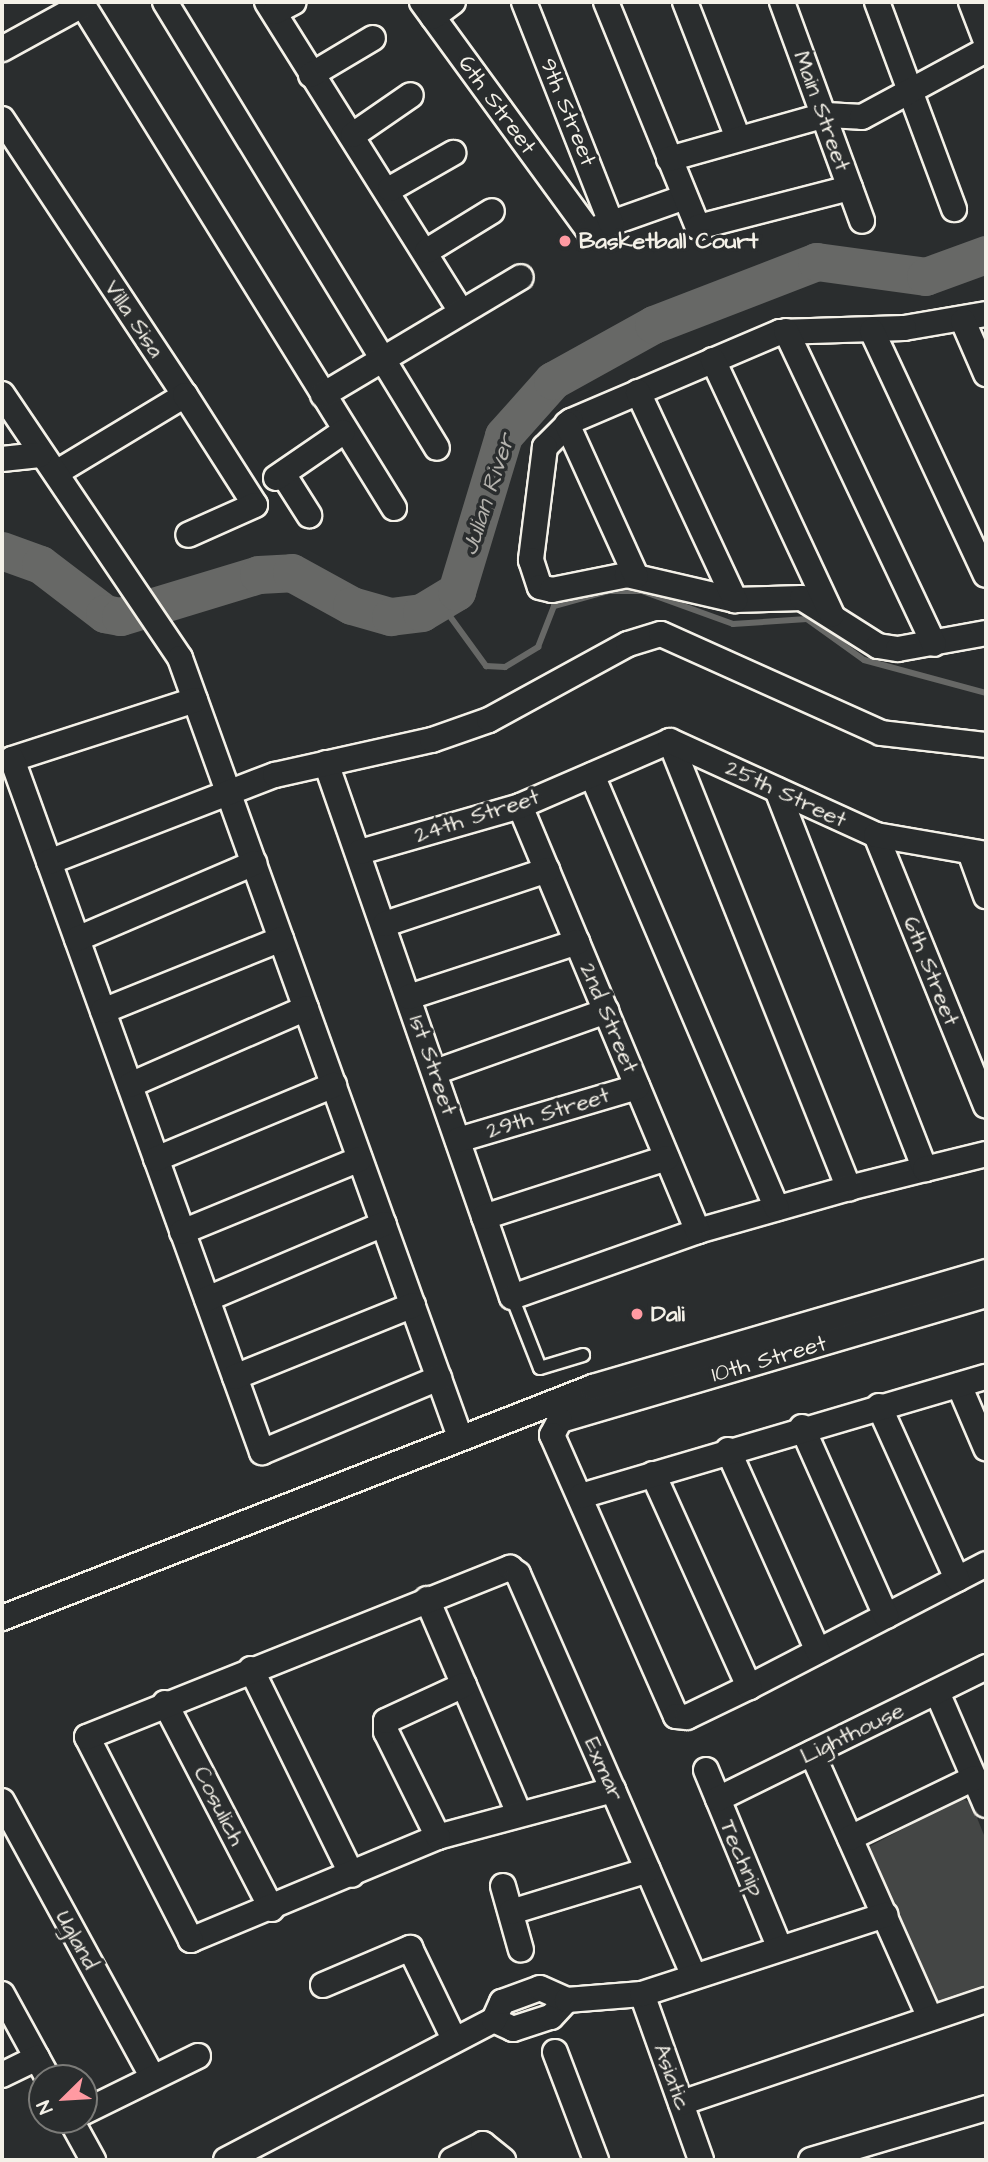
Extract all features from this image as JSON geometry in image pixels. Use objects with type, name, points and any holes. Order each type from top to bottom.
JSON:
[{"type":"street","points":[[164,2],[437,448]]},
{"type":"street","points":[[427,9],[453,2]]},
{"type":"street","name":"9th Street","points":[[524,2],[611,222]]},
{"type":"street","points":[[606,2],[692,220],[705,228],[850,188]]},
{"type":"street","points":[[685,2],[738,138]]},
{"type":"street","name":"Main Street","points":[[782,2],[862,221]]},
{"type":"street","points":[[877,2],[954,209]]},
{"type":"street","points":[[971,2],[986,41]]},
{"type":"street","points":[[2,49],[82,4],[323,395],[343,432],[394,508]]},
{"type":"street","points":[[279,5],[311,75],[390,189],[460,310]]},
{"type":"street","name":"6th Street","points":[[427,9],[548,175],[588,163]]},
{"type":"street","points":[[311,75],[373,38]]},
{"type":"street","points":[[669,159],[825,115],[862,117],[912,95],[986,50]]},
{"type":"street","points":[[352,135],[411,95]]},
{"type":"street","name":"Villa Sisa","points":[[2,119],[255,505],[188,535]]},
{"type":"street","points":[[390,189],[453,153]]},
{"type":"street","points":[[548,175],[589,232],[682,198]]},
{"type":"street","points":[[427,251],[492,211]]},
{"type":"street","points":[[323,395],[383,363],[460,310],[522,277]]},
{"type":"street","points":[[986,314],[963,321],[872,331],[786,331],[566,424],[545,447],[533,575],[552,590],[636,576],[735,600],[802,598],[878,646],[934,644],[986,633]]},
{"type":"street","points":[[963,321],[986,374]]},
{"type":"street","points":[[786,331],[934,644]]},
{"type":"street","points":[[872,331],[986,575]]},
{"type":"street","points":[[713,360],[832,615]]},
{"type":"street","points":[[638,392],[735,600]]},
{"type":"street","points":[[2,394],[40,455],[59,471],[125,581],[180,657],[460,1437]]},
{"type":"street","points":[[59,471],[185,395]]},
{"type":"street","points":[[566,424],[636,576]]},
{"type":"street","points":[[309,515],[279,476],[343,432]]},
{"type":"street","points":[[2,459],[40,455]]},
{"type":"street","points":[[49,862],[228,791],[326,762],[432,740],[489,720],[628,644],[661,634],[881,733],[986,745]]},
{"type":"street","points":[[195,699],[12,759],[262,1452],[439,1378]]},
{"type":"street","points":[[777,1208],[592,775],[670,741],[849,1188]]},
{"type":"street","name":"25th Street","points":[[670,741],[876,835],[978,855]]},
{"type":"street","name":"1st Street","points":[[326,762],[360,852],[512,1297]]},
{"type":"street","name":"24th Street","points":[[360,852],[520,806],[592,775]]},
{"type":"street","points":[[777,790],[925,1169]]},
{"type":"street","name":"2nd Street","points":[[520,806],[698,1231]]},
{"type":"street","name":"6th Street","points":[[876,835],[986,1106]]},
{"type":"street","points":[[978,855],[986,896]]},
{"type":"street","points":[[77,939],[254,863]]},
{"type":"street","points":[[385,924],[547,870]]},
{"type":"street","points":[[103,1011],[281,939]]},
{"type":"street","points":[[410,997],[577,942]]},
{"type":"street","points":[[130,1085],[306,1008]]},
{"type":"street","points":[[435,1072],[606,1011]]},
{"type":"street","points":[[156,1159],[334,1085]]},
{"type":"street","name":"29th Street","points":[[458,1140],[637,1087]]},
{"type":"street","points":[[512,1297],[698,1231],[849,1188],[986,1154]]},
{"type":"street","points":[[484,1217],[667,1158]]},
{"type":"street","points":[[183,1232],[360,1159]]},
{"type":"street","points":[[207,1299],[384,1224]]},
{"type":"street","points":[[2,1618],[593,1387],[986,1272]]},
{"type":"street","name":"10th Street","points":[[580,1496],[553,1426],[986,1295]]},
{"type":"street","points":[[235,1377],[413,1305]]},
{"type":"street","points":[[986,1377],[802,1427],[580,1496],[676,1716],[687,1717],[748,1687],[986,1563]]},
{"type":"street","points":[[959,1385],[986,1448]]},
{"type":"street","points":[[879,1406],[957,1579]]},
{"type":"street","points":[[802,1427],[886,1616]]},
{"type":"street","points":[[728,1450],[818,1651]]},
{"type":"street","points":[[653,1474],[748,1687]]},
{"type":"street","name":"Exmar","points":[[426,1599],[510,1568],[518,1574],[693,1974]]},
{"type":"street","points":[[519,1811],[426,1599],[91,1732],[87,1743],[191,1940],[272,1909],[438,1837],[519,1811],[613,1790]]},
{"type":"street","name":"Lighthouse","points":[[718,1799],[986,1667]]},
{"type":"street","points":[[251,1669],[352,1875]]},
{"type":"street","points":[[438,1837],[386,1721],[464,1685]]},
{"type":"street","points":[[937,1692],[986,1805]]},
{"type":"street","name":"Cosulich","points":[[166,1703],[272,1909]]},
{"type":"street","points":[[812,1753],[930,2018]]},
{"type":"street","name":"Technip","points":[[705,1770],[779,1946]]},
{"type":"street","points":[[850,1839],[974,1778]]},
{"type":"street","name":"Ugland","points":[[2,1801],[153,2078]]},
{"type":"street","points":[[511,1912],[648,1870]]},
{"type":"street","points":[[503,1886],[521,1950]]},
{"type":"street","points":[[226,2160],[453,2037],[494,2020],[513,2029],[551,2017],[567,2000],[642,1994],[779,1946],[885,1915]]},
{"type":"street","points":[[323,1985],[410,1948],[453,2037]]},
{"type":"street","points":[[2,1994],[40,2064]]},
{"type":"street","name":"Asiatic","points":[[642,1994],[701,2160]]},
{"type":"street","points":[[681,2103],[986,2000]]},
{"type":"street","points":[[555,2052],[596,2160]]},
{"type":"street","points":[[98,2105],[198,2056]]},
{"type":"street","points":[[2,2075],[28,2070]]},
{"type":"street","points":[[811,2160],[986,2108]]},
{"type":"street","points":[[79,2134],[93,2160]]},
{"type":"street","points":[[452,2160],[483,2144],[503,2160]]},
{"type":"lane","name":"1st Street","points":[[512,1297],[540,1367],[583,1355]]},
{"type":"shaded area","points":[[961,1798],[971,1803],[986,1840],[986,1991],[936,2010],[867,1848]]},
{"type":"waterway","name":"Julian River","points":[[2,551],[41,565],[105,614],[121,617],[259,575],[292,573],[352,606],[391,617],[422,613],[457,592],[504,436],[553,381],[654,325],[817,262],[926,277],[986,255]]},
{"type":"waterway","points":[[441,604],[486,666],[505,667],[538,647],[554,606],[608,591],[642,591],[733,624],[807,619],[864,660],[986,693]]},
{"type":"place","name":"Basketball Court","points":[[565,241]]},
{"type":"place","name":"Dali","points":[[637,1314]]}]
